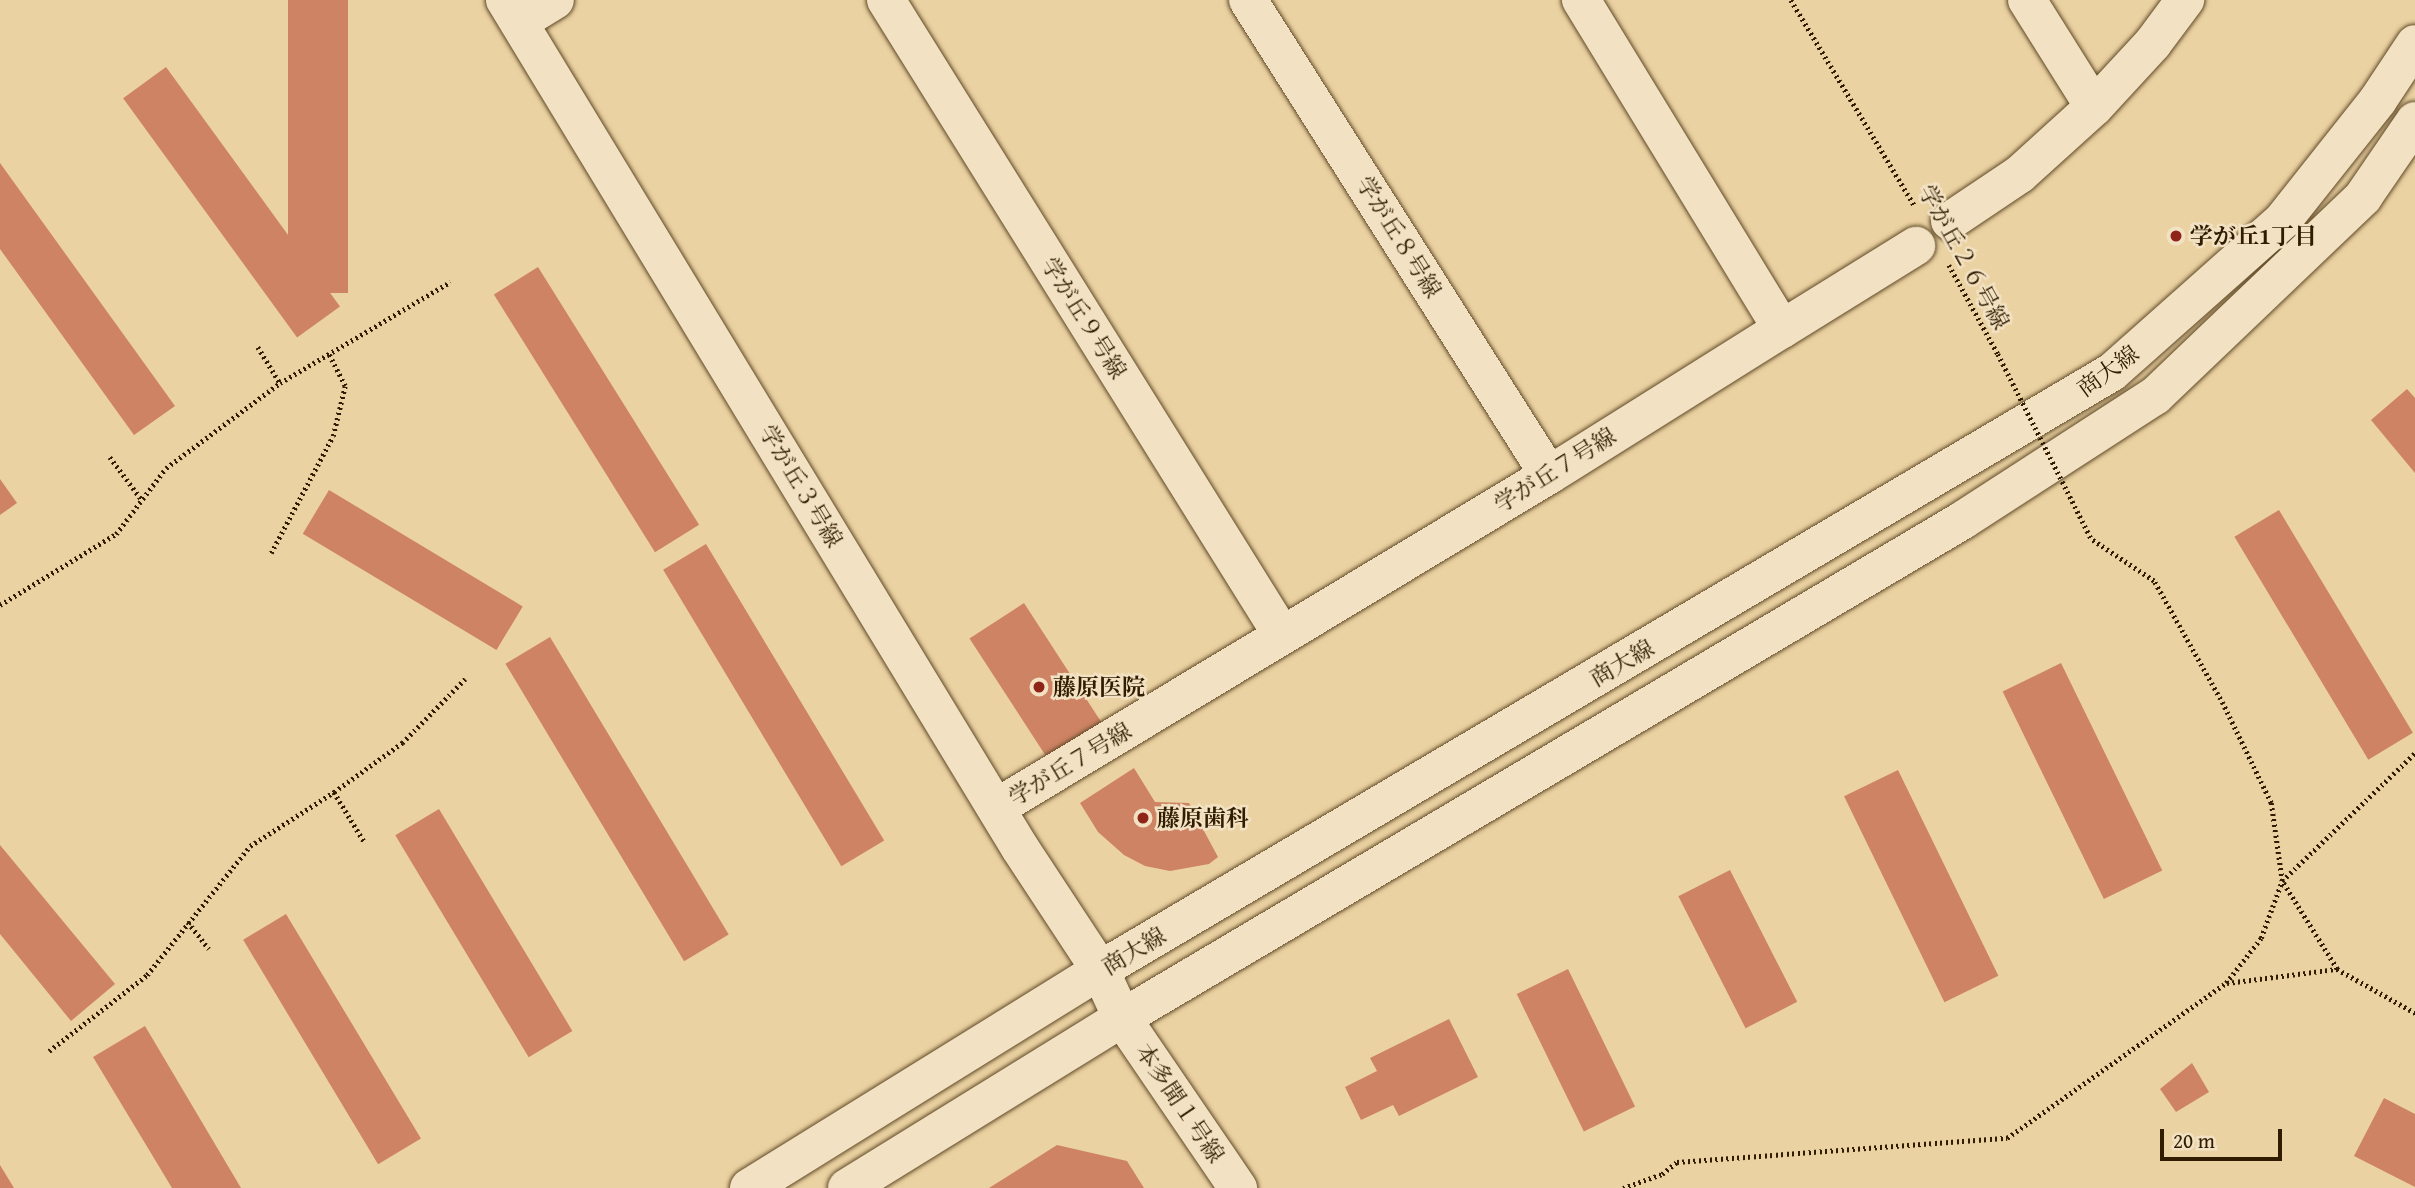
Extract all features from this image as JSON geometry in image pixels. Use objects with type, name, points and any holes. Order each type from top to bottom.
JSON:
[{"type":"street","points":[[512,11],[555,0]]},
{"type":"street","name":"学が丘９号線","points":[[886,0],[1282,635]]},
{"type":"street","name":"学が丘８号線","points":[[1248,0],[1549,475]]},
{"type":"street","points":[[1581,0],[1782,329]]},
{"type":"street","points":[[2027,0],[2094,107]]},
{"type":"street","name":"学が丘７号線","points":[[996,808],[1549,475],[1932,234],[2020,174],[2094,107],[2153,43],[2185,0]]},
{"type":"street","name":"学が丘３号線","points":[[512,11],[996,808],[1100,970]]},
{"type":"street","name":"商大線","points":[[749,1188],[1100,970],[2112,373],[2283,220],[2378,100],[2415,44]]},
{"type":"street","name":"商大線","points":[[846,1188],[1122,1018],[1963,520],[2155,396],[2363,197],[2415,121]]},
{"type":"street","name":"本多聞１号線","points":[[1100,970],[1122,1018],[1238,1188]]},
{"type":"path","name":"学が丘２６号線","points":[[1791,0],[1932,234],[1998,354],[2092,540],[2154,581],[2167,603],[2223,704],[2271,803],[2282,881]]},
{"type":"path","points":[[0,605],[116,534],[166,468],[280,383],[450,282]]},
{"type":"path","points":[[258,347],[280,383]]},
{"type":"path","points":[[271,553],[332,436],[345,386],[329,354]]},
{"type":"path","points":[[110,457],[142,500]]},
{"type":"path","points":[[49,1051],[146,975],[250,846],[334,792],[402,743],[465,679]]},
{"type":"path","points":[[1623,1188],[1662,1174],[1677,1162],[2007,1138],[2226,983],[2261,938],[2282,881],[2415,753]]},
{"type":"path","points":[[334,792],[365,843]]},
{"type":"path","points":[[2282,881],[2337,969],[2415,1013]]},
{"type":"path","points":[[188,922],[209,949]]},
{"type":"path","points":[[2226,983],[2337,969]]},
{"type":"building","points":[[288,0],[348,0],[348,293],[288,293]]},
{"type":"building","points":[[166,67],[340,306],[297,338],[123,98]]},
{"type":"building","points":[[0,163],[175,406],[134,435],[0,249]]},
{"type":"building","points":[[538,267],[699,525],[655,552],[494,295]]},
{"type":"building","points":[[2407,389],[2415,398],[2415,473],[2371,420]]},
{"type":"building","points":[[0,479],[17,503],[0,515]]},
{"type":"building","points":[[329,490],[523,606],[496,650],[303,534]]},
{"type":"building","points":[[2279,510],[2413,733],[2368,760],[2234,537]]},
{"type":"building","points":[[706,544],[884,841],[841,866],[663,570]]},
{"type":"building","name":"藤原医院","points":[[1024,603],[1108,732],[1053,768],[969,638]]},
{"type":"building","points":[[550,637],[729,934],[684,961],[505,664]]},
{"type":"building","points":[[2061,663],[2162,871],[2104,899],[2003,691]]},
{"type":"building","name":"藤原歯科","points":[[1134,768],[1155,802],[1189,803],[1218,857],[1209,864],[1170,871],[1145,866],[1124,855],[1098,832],[1080,803]]},
{"type":"building","points":[[1898,770],[1998,976],[1944,1002],[1844,796]]},
{"type":"building","points":[[439,809],[572,1031],[529,1057],[395,835]]},
{"type":"building","points":[[0,845],[115,984],[71,1021],[0,934]]},
{"type":"building","points":[[1730,870],[1797,1002],[1746,1028],[1678,896]]},
{"type":"building","points":[[286,914],[421,1139],[378,1164],[243,940]]},
{"type":"building","points":[[1568,969],[1635,1107],[1584,1132],[1517,994]]},
{"type":"building","points":[[1449,1019],[1478,1077],[1399,1116],[1393,1105],[1361,1120],[1345,1087],[1377,1071],[1370,1058]]},
{"type":"building","points":[[145,1026],[241,1188],[172,1188],[93,1057]]},
{"type":"building","points":[[2192,1063],[2209,1092],[2176,1112],[2160,1089]]},
{"type":"building","points":[[2384,1098],[2415,1114],[2415,1187],[2354,1156]]},
{"type":"building","points":[[1057,1145],[1127,1161],[1144,1188],[989,1188]]},
{"type":"building","points":[[0,1165],[14,1188],[0,1188]]},
{"type":"place","name":"学が丘1丁目","points":[[2176,236]]},
{"type":"place","name":"藤原医院","points":[[1039,687]]},
{"type":"place","name":"藤原歯科","points":[[1143,818]]}]
